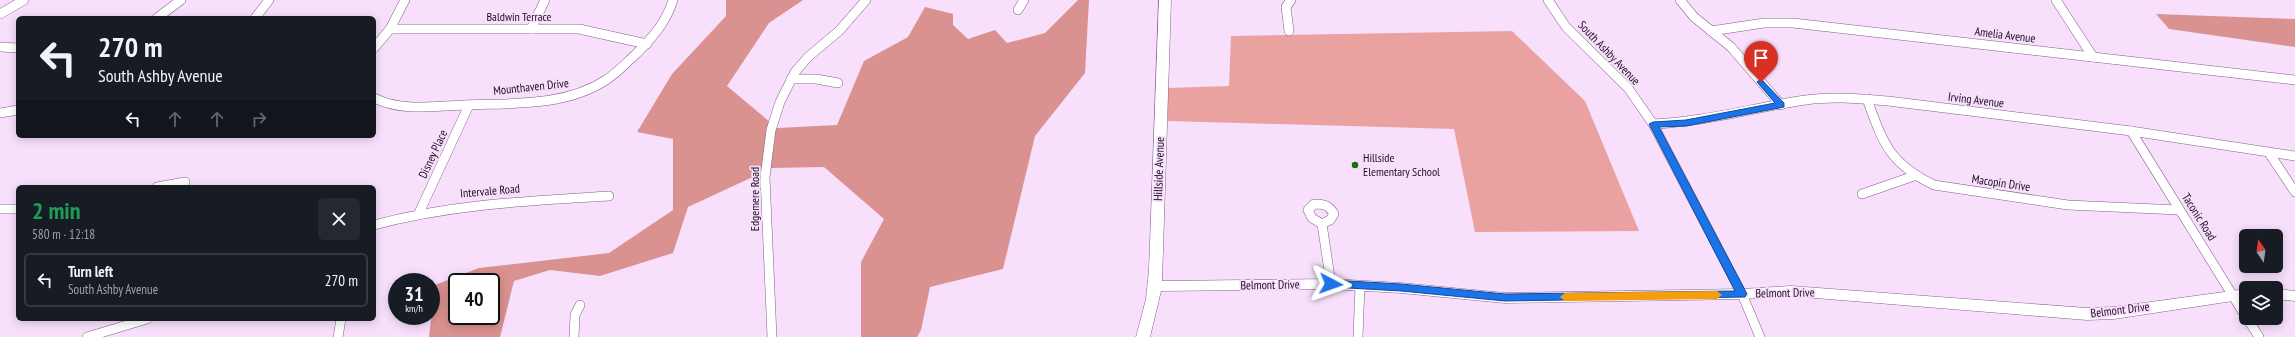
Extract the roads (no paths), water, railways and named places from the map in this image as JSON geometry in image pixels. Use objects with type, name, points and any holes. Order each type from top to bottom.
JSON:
[{"type":"street","points":[[0,14],[24,0]]},
{"type":"street","points":[[160,16],[181,0]]},
{"type":"street","points":[[257,16],[269,0]]},
{"type":"street","points":[[376,46],[390,29],[404,0]]},
{"type":"street","points":[[531,29],[545,0]]},
{"type":"street","name":"Mounthaven Drive","points":[[376,99],[382,103],[414,108],[546,100],[575,95],[590,89],[611,77],[646,44],[665,23],[673,0]]},
{"type":"street","name":"Edgemere Road","points":[[772,337],[765,177],[771,130],[791,79],[808,57],[839,31],[866,0]]},
{"type":"street","points":[[1018,10],[1024,0]]},
{"type":"street","name":"Hillside Avenue","points":[[1143,337],[1155,286],[1165,0]]},
{"type":"street","points":[[1289,31],[1286,7],[1291,0]]},
{"type":"street","name":"South Ashby Avenue","points":[[1548,0],[1566,27],[1628,88],[1653,124],[1742,294],[1760,337]]},
{"type":"street","points":[[1680,0],[1694,17],[1731,47],[1781,105]]},
{"type":"street","points":[[2056,0],[2093,57]]},
{"type":"street","name":"Amelia Avenue","points":[[1712,31],[1764,23],[1794,23],[2295,80]]},
{"type":"street","name":"Baldwin Terrace","points":[[390,29],[531,29],[592,31],[646,44]]},
{"type":"street","points":[[0,47],[16,48]]},
{"type":"street","points":[[791,79],[810,79],[838,83]]},
{"type":"street","name":"Irving Avenue","points":[[1653,124],[1686,123],[1781,105],[1825,99],[1867,99],[2131,131],[2295,156]]},
{"type":"street","name":"Macopin Drive","points":[[1867,99],[1889,154],[1914,176],[1949,188],[2068,205],[2179,210]]},
{"type":"street","name":"Disney Place","points":[[419,213],[469,105]]},
{"type":"street","points":[[0,114],[16,110]]},
{"type":"street","name":"Taconic Road","points":[[2131,131],[2179,210],[2239,294]]},
{"type":"street","points":[[2269,152],[2295,192]]},
{"type":"street","points":[[1862,194],[1914,176]]},
{"type":"street","points":[[168,185],[185,182]]},
{"type":"street","name":"Intervale Road","points":[[376,224],[419,213],[463,206],[609,196]]},
{"type":"street","points":[[0,209],[16,209]]},
{"type":"street","points":[[1322,224],[1331,284]]},
{"type":"street","name":"Belmont Drive","points":[[1155,286],[1331,284],[1505,298],[1813,292],[2086,314],[2114,313],[2239,294]]},
{"type":"street","points":[[1358,337],[1360,286]]},
{"type":"street","points":[[2283,295],[2295,296]]},
{"type":"street","points":[[574,337],[575,315],[580,305]]},
{"type":"street","points":[[86,337],[140,321]]},
{"type":"street","points":[[338,337],[341,321]]},
{"type":"street","name":"Taconic Road","points":[[2251,325],[2259,337]]},
{"type":"place","name":"Hillside Elementary School","points":[[1355,165]]}]
